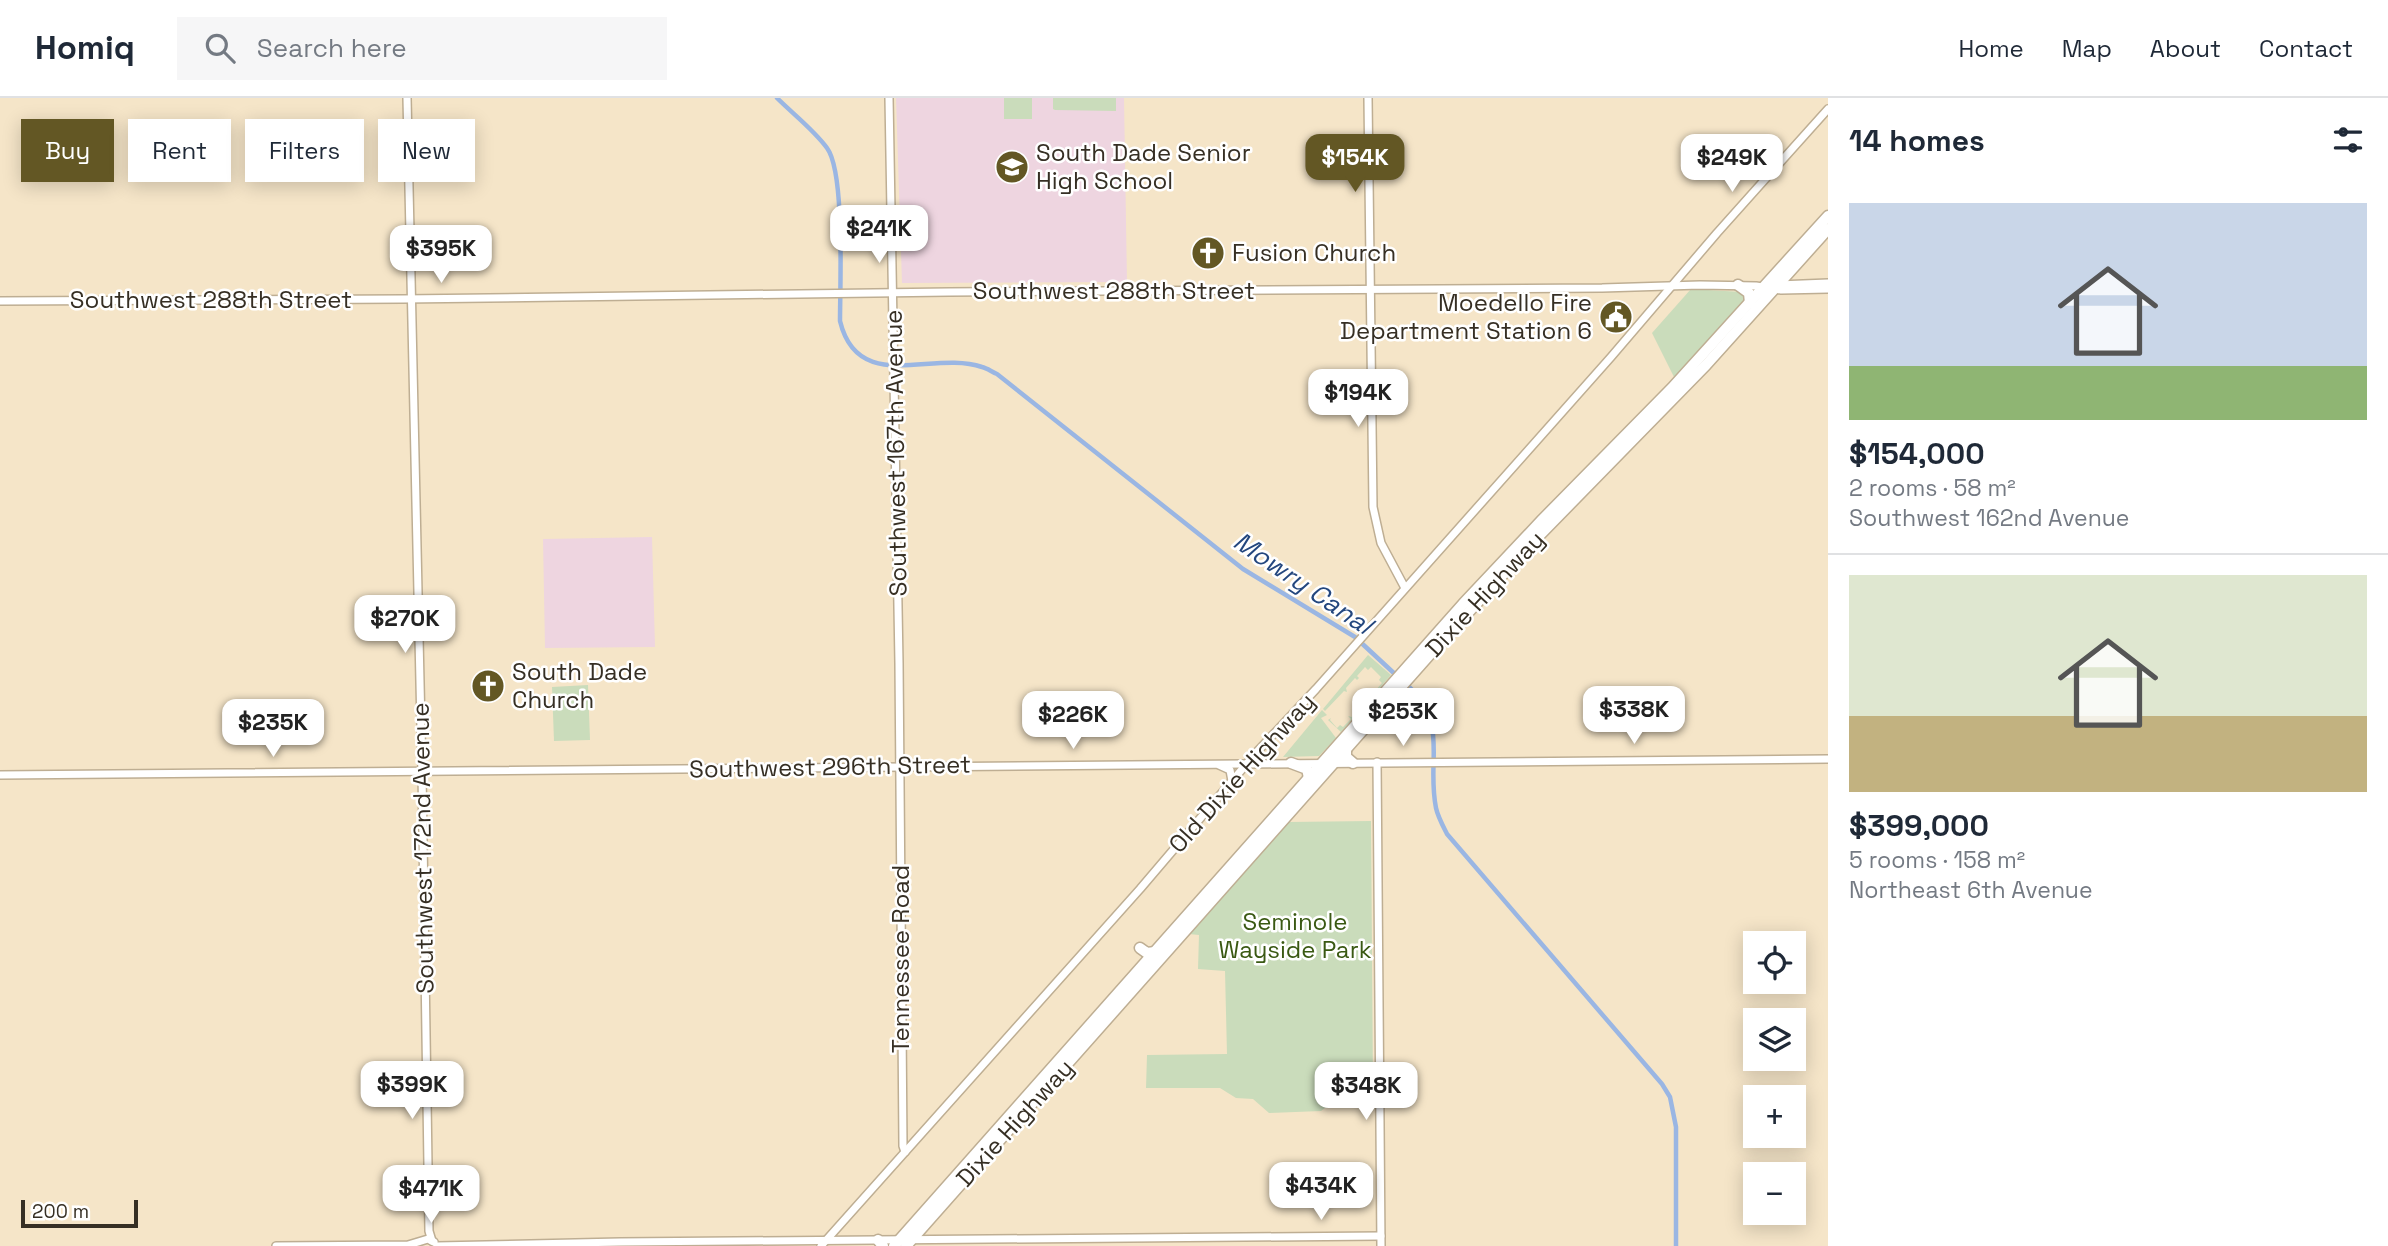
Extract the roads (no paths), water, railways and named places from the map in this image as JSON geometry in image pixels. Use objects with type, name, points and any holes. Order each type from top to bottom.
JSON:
[{"type":"highway","name":"Dixie Highway","points":[[1273,824],[1321,763],[1376,701],[1432,652],[1466,607],[1698,374],[1773,287],[1828,216]]},
{"type":"highway","name":"Dixie Highway","points":[[1193,915],[1273,824],[1346,749],[1402,679],[1499,572],[1503,561],[1751,303],[1790,272],[1828,229]]},
{"type":"highway","points":[[1790,272],[1791,279],[1797,284]]},
{"type":"highway","points":[[1738,285],[1749,293],[1751,303]]},
{"type":"highway","points":[[1698,374],[1698,367],[1716,348],[1723,333]]},
{"type":"highway","points":[[1632,441],[1632,436],[1654,412],[1663,397]]},
{"type":"highway","points":[[1589,485],[1618,449],[1620,441]]},
{"type":"highway","points":[[1333,763],[1335,754],[1373,712],[1376,701]]},
{"type":"highway","points":[[1346,749],[1346,757],[1353,763]]},
{"type":"highway","points":[[1291,763],[1307,769],[1309,778]]},
{"type":"highway","points":[[1273,824],[1318,774],[1321,763]]},
{"type":"highway","points":[[1026,1110],[1024,1105],[1050,1076],[1056,1064],[1174,930],[1193,915]]},
{"type":"highway","points":[[1124,999],[1193,915]]},
{"type":"highway","points":[[1140,948],[1145,952],[1157,950]]},
{"type":"highway","points":[[1140,981],[1142,973],[1157,956],[1157,950]]},
{"type":"highway","points":[[1124,999],[1125,992],[1140,968]]},
{"type":"highway","name":"Dixie Highway","points":[[906,1242],[1124,999]]},
{"type":"highway","name":"Dixie Highway","points":[[906,1242],[940,1194],[1056,1064]]},
{"type":"highway","points":[[982,1160],[987,1149],[1012,1120],[1011,1114]]},
{"type":"highway","points":[[906,1242],[938,1203],[940,1194]]},
{"type":"street","name":"Southwest 172nd Avenue","points":[[407,98],[429,1231],[432,1243]]},
{"type":"street","name":"Southwest 167th Avenue","points":[[889,98],[900,766]]},
{"type":"street","points":[[1368,98],[1374,514],[1384,551],[1405,588]]},
{"type":"street","name":"Old Dixie Highway","points":[[824,1243],[1828,109]]},
{"type":"street","name":"Southwest 288th Street","points":[[1773,287],[1828,283]]},
{"type":"street","name":"Southwest 288th Street","points":[[0,301],[1371,290],[1672,285],[1828,289]]},
{"type":"street","points":[[1647,286],[1656,291],[1658,300]]},
{"type":"street","points":[[1258,750],[1264,763]]},
{"type":"street","name":"Southwest 296th Street","points":[[0,775],[1828,759]]},
{"type":"street","points":[[1377,762],[1381,1246]]},
{"type":"street","points":[[1215,764],[1230,770],[1232,781]]},
{"type":"street","name":"Tennessee Road","points":[[900,766],[901,1070],[905,1152]]},
{"type":"street","points":[[276,1246],[666,1241],[880,1243],[1381,1236]]},
{"type":"waterway","name":"Mowry Canal","points":[[777,98],[822,141],[833,161],[839,204],[840,321],[849,344],[863,357],[880,364],[962,363],[997,374],[1243,569],[1355,637],[1397,676]]},
{"type":"waterway","name":"Mowry Canal","points":[[1406,684],[1428,713],[1434,743],[1436,808],[1447,834],[1662,1084],[1670,1097],[1676,1127],[1676,1246]]},
{"type":"place","name":"South Dade Senior High School","points":[[1012,167]]},
{"type":"place","name":"Fusion Church","points":[[1208,253]]},
{"type":"place","name":"Moedello Fire Department Station 6","points":[[1616,317]]},
{"type":"place","name":"South Dade Church","points":[[488,686]]},
{"type":"park label","name":"Seminole Wayside Park","points":[[1295,936]]}]
